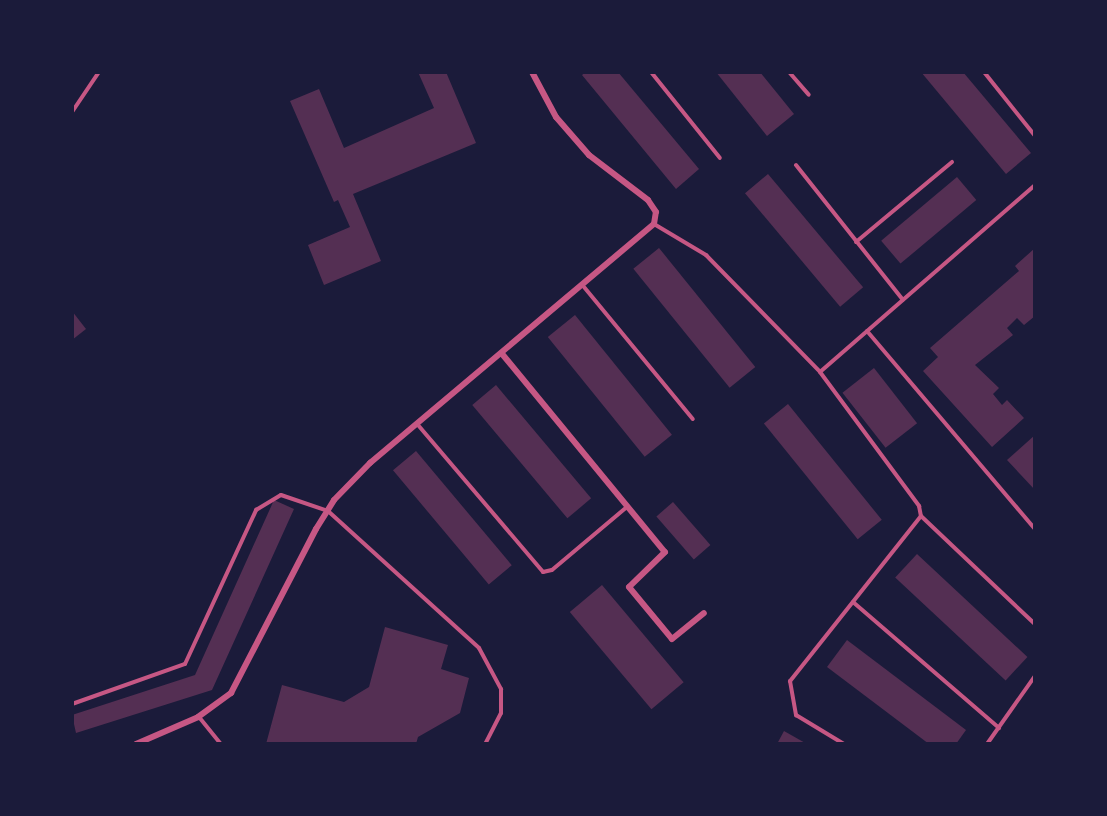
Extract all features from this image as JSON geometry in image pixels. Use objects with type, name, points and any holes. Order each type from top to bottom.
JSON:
[{"type":"street","points":[[136,744],[198,717],[231,693],[328,511],[370,463],[503,356],[654,224],[656,212],[648,200],[589,156],[556,117],[532,72]]},
{"type":"street","points":[[503,356],[665,552],[629,587],[672,639],[704,613]]},
{"type":"lane","points":[[72,112],[99,72]]},
{"type":"lane","points":[[651,72],[720,158]]},
{"type":"lane","points":[[789,72],[809,95]]},
{"type":"lane","points":[[984,72],[1035,136]]},
{"type":"lane","points":[[856,242],[952,162]]},
{"type":"lane","points":[[796,165],[903,300]]},
{"type":"lane","points":[[820,372],[1035,185]]},
{"type":"lane","points":[[654,224],[706,255],[820,372],[914,493],[921,516],[1035,624]]},
{"type":"lane","points":[[584,287],[693,419]]},
{"type":"lane","points":[[867,331],[1035,529]]},
{"type":"lane","points":[[418,425],[543,572],[552,570],[628,506]]},
{"type":"lane","points":[[72,704],[185,664],[256,510],[266,500],[281,495],[328,511],[479,648],[495,670],[501,713],[485,744]]},
{"type":"lane","points":[[844,744],[796,715],[790,681],[921,516]]},
{"type":"lane","points":[[853,602],[999,728]]},
{"type":"lane","points":[[987,744],[1035,676]]},
{"type":"lane","points":[[198,717],[221,744]]},
{"type":"building","points":[[418,72],[446,72],[476,143],[353,194],[381,261],[324,285],[308,245],[350,227],[338,200],[334,202],[290,101],[319,89],[344,148],[434,108]]},
{"type":"building","points":[[586,72],[618,72],[699,169],[676,189],[582,75]]},
{"type":"building","points":[[716,72],[760,72],[794,114],[767,136]]},
{"type":"building","points":[[921,72],[963,72],[1031,153],[1006,174]]},
{"type":"building","points":[[768,174],[863,287],[840,307],[745,193]]},
{"type":"building","points":[[957,177],[976,200],[900,264],[881,241]]},
{"type":"building","points":[[659,248],[755,367],[730,388],[633,269]]},
{"type":"building","points":[[1035,248],[1035,316],[1024,325],[1017,318],[1007,328],[1013,335],[975,365],[999,388],[993,394],[1002,405],[1007,400],[1024,418],[992,447],[923,371],[938,357],[930,348],[1019,271],[1015,266]]},
{"type":"building","points":[[72,311],[86,329],[72,340]]},
{"type":"building","points":[[575,315],[672,435],[645,457],[548,337]]},
{"type":"building","points":[[874,368],[917,423],[886,448],[842,393]]},
{"type":"building","points":[[496,385],[591,498],[567,518],[472,405]]},
{"type":"building","points":[[788,404],[882,520],[858,539],[764,424]]},
{"type":"building","points":[[1035,435],[1035,490],[1007,460]]},
{"type":"building","points":[[416,451],[512,565],[489,584],[393,470]]},
{"type":"building","points":[[274,500],[294,509],[212,690],[76,733],[72,715],[195,675]]},
{"type":"building","points":[[673,502],[710,545],[694,559],[656,516]]},
{"type":"building","points":[[917,554],[1027,657],[1006,680],[895,577]]},
{"type":"building","points":[[602,585],[684,682],[651,709],[570,612]]},
{"type":"building","points":[[385,627],[448,645],[441,669],[469,678],[460,713],[418,737],[416,744],[266,744],[282,685],[344,702],[369,687]]},
{"type":"building","points":[[847,640],[966,730],[956,744],[929,744],[827,667]]},
{"type":"building","points":[[784,731],[807,744],[777,744]]}]
